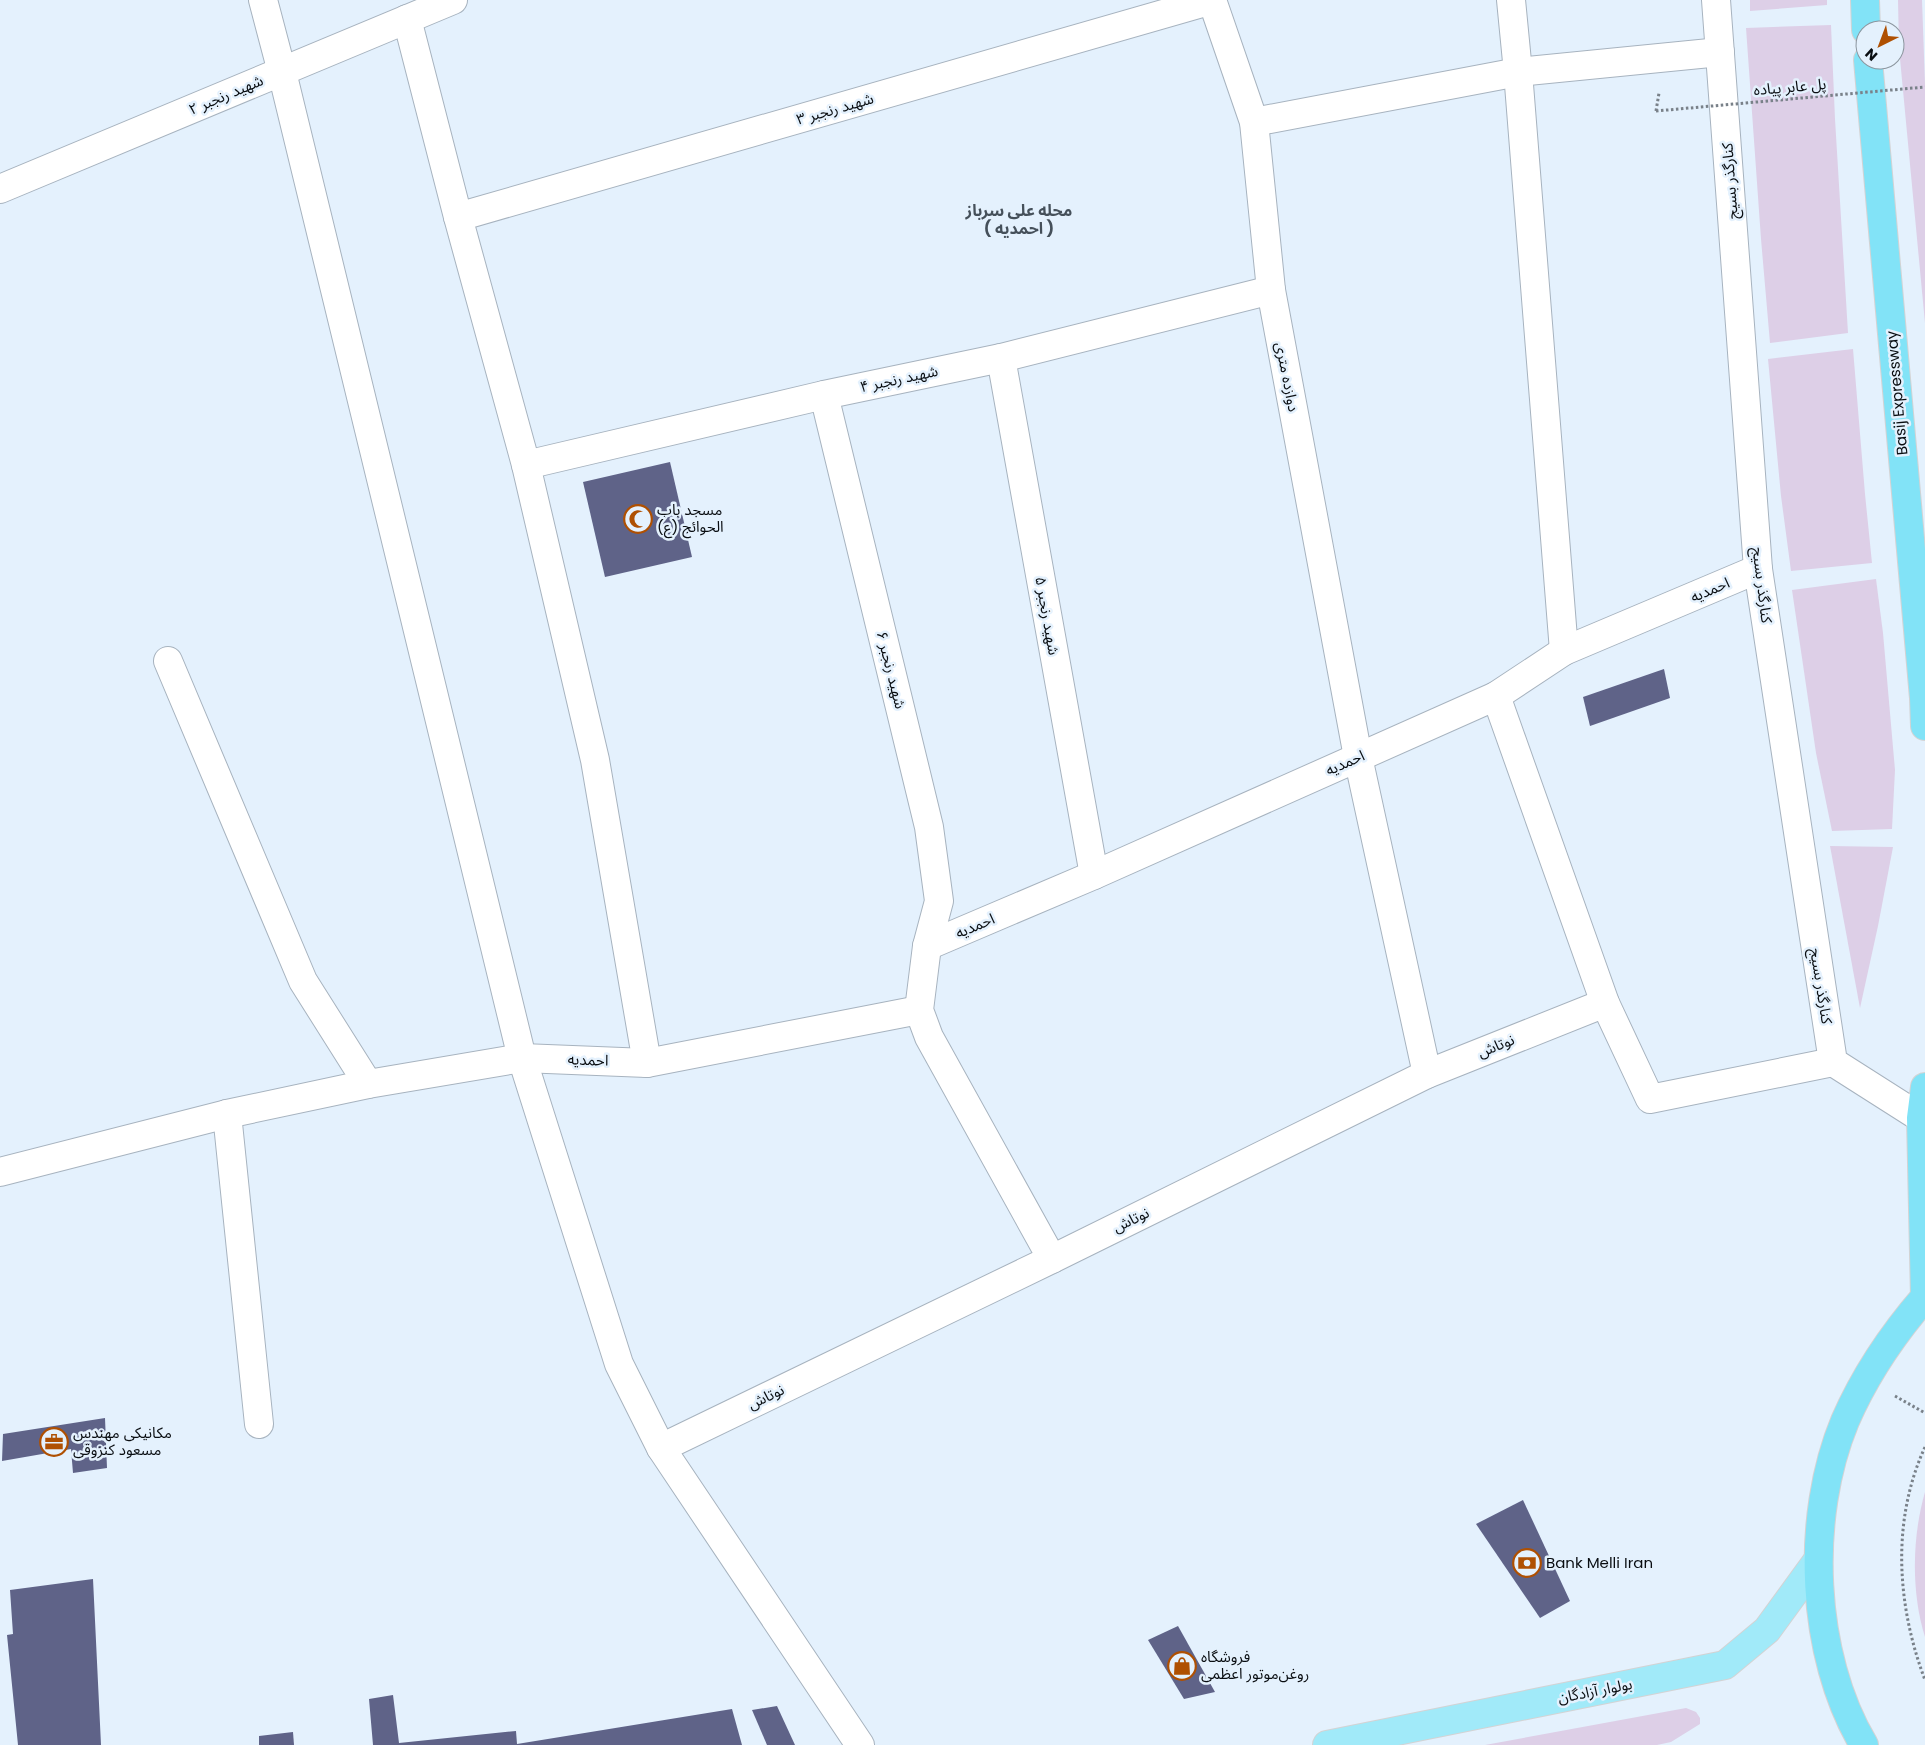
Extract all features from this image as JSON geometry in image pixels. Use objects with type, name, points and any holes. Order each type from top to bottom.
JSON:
[{"type":"highway","points":[[1865,0],[1866,20]]},
{"type":"highway","name":"Basij Expressway","points":[[1869,70],[1925,726]]},
{"type":"highway","points":[[1864,1745],[1842,1698],[1829,1653],[1821,1607],[1818,1560],[1822,1513],[1830,1467],[1845,1422],[1865,1380],[1892,1337],[1925,1298],[1921,1118],[1925,1087]]},
{"type":"main road","name":"بولوار آزادگان","points":[[1327,1745],[1725,1665],[1767,1630],[1818,1560]]},
{"type":"street","points":[[263,0],[522,1058],[618,1364],[661,1448],[860,1745]]},
{"type":"street","name":"۲ شهید رنجبر","points":[[0,189],[452,0]]},
{"type":"street","name":"دوازده متری","points":[[1212,0],[1254,122],[1271,290],[1358,758],[1427,1074]]},
{"type":"street","name":"شهید رنجبر ۳","points":[[458,217],[1212,0]]},
{"type":"street","points":[[1511,0],[1564,651]]},
{"type":"street","name":"کنارگذر بسیج","points":[[1716,0],[1758,569],[1833,1062]]},
{"type":"street","points":[[407,19],[458,217],[526,466],[595,760],[647,1063]]},
{"type":"street","points":[[1254,122],[1518,72],[1720,52]]},
{"type":"street","name":"شهید رنجبر ۴","points":[[526,466],[824,395],[1000,358],[1271,290]]},
{"type":"street","name":"شهید رنجبر ۵","points":[[1000,358],[1094,875]]},
{"type":"street","name":"شهید رنجبر ۶","points":[[824,395],[929,827],[939,901],[926,946],[919,1010]]},
{"type":"street","name":"احمدیه","points":[[926,946],[1094,875],[1496,696],[1564,651],[1758,569]]},
{"type":"street","points":[[168,661],[303,981],[368,1084]]},
{"type":"street","points":[[1496,696],[1605,1003],[1650,1099],[1833,1062],[1921,1118]]},
{"type":"street","name":"نوتاش","points":[[661,1448],[1052,1259],[1427,1074],[1605,1003]]},
{"type":"street","points":[[919,1010],[929,1037],[1052,1259]]},
{"type":"street","name":"احمدیه","points":[[0,1172],[227,1114],[368,1084],[522,1058],[647,1063],[919,1010]]},
{"type":"street","points":[[227,1114],[259,1424]]},
{"type":"path","name":"پل عابر پیاده","points":[[1656,111],[1925,86]]},
{"type":"path","points":[[1925,1447],[1909,1494],[1902,1533],[1901,1573],[1906,1613],[1914,1652],[1925,1680]]},
{"type":"shaded area","points":[[1750,0],[1827,0],[1827,5],[1750,11]]},
{"type":"shaded area","points":[[1898,0],[1922,0],[1925,84],[1925,323],[1901,70],[1905,70],[1905,20],[1898,20]]},
{"type":"shaded area","points":[[1831,25],[1848,333],[1770,343],[1746,28]]},
{"type":"shaded area","points":[[1853,349],[1872,563],[1791,571],[1781,496],[1768,359]]},
{"type":"shaded area","points":[[1876,579],[1883,633],[1895,770],[1892,829],[1832,831],[1816,753],[1792,590]]},
{"type":"shaded area","points":[[1830,846],[1893,847],[1860,1008]]},
{"type":"shaded area","points":[[1925,1492],[1925,1637],[1917,1602],[1915,1564],[1918,1527]]},
{"type":"shaded area","points":[[1686,1708],[1696,1712],[1700,1718],[1700,1724],[1671,1742],[1657,1745],[1485,1745]]},
{"type":"building","name":"مسجد باب الحوائج (ع)","points":[[670,462],[692,557],[605,577],[583,482]]},
{"type":"building","points":[[1664,669],[1670,698],[1590,726],[1583,697]]},
{"type":"building","name":"مکانیکی مهندس مسعود کنزوقی","points":[[105,1418],[107,1468],[73,1473],[71,1449],[2,1461],[3,1434]]},
{"type":"building","name":"Bank Melli Iran","points":[[1523,1500],[1570,1601],[1540,1618],[1476,1524]]},
{"type":"building","points":[[93,1579],[101,1745],[18,1745],[7,1635],[13,1634],[10,1590]]},
{"type":"building","name":"فروشگاه روغن‌موتور اعظمی","points":[[1178,1626],[1215,1692],[1184,1699],[1148,1640]]},
{"type":"building","points":[[393,1695],[399,1743],[516,1731],[517,1744],[732,1709],[742,1745],[373,1745],[369,1699]]},
{"type":"building","points":[[777,1706],[795,1745],[767,1745],[752,1710]]},
{"type":"building","points":[[293,1732],[294,1745],[259,1745],[259,1736]]},
{"type":"place","name":"مسجد باب الحوائج (ع)","points":[[638,519]]},
{"type":"place","name":"مکانیکی مهندس مسعود کنزوقی","points":[[54,1442]]},
{"type":"place","name":"Bank Melli Iran","points":[[1527,1563]]},
{"type":"place","name":"فروشگاه روغن‌موتور اعظمی","points":[[1182,1666]]},
{"type":"district","name":"محله علی سرباز ( احمدیه )","points":[[1019,219]]}]
